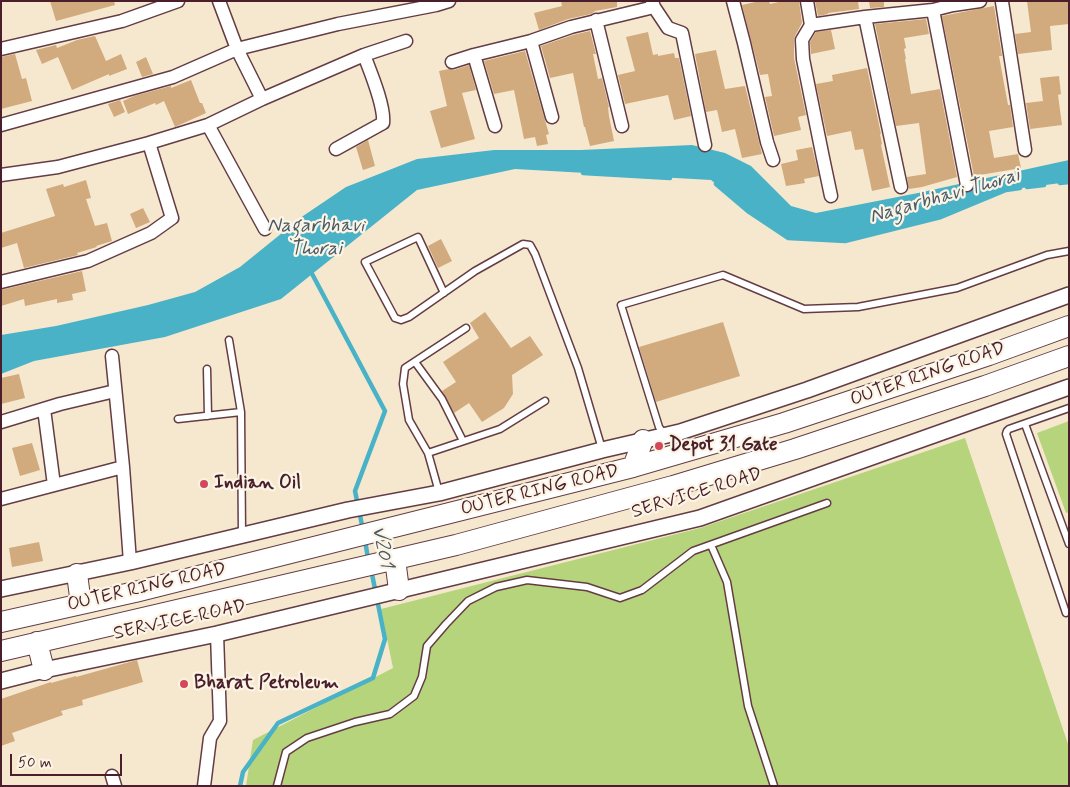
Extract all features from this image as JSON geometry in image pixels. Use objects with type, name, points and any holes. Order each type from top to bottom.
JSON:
[{"type":"highway","name":"OUTER RING ROAD","points":[[1,622],[135,592],[633,467],[784,423],[990,355],[1069,326]]},
{"type":"highway","name":"OUTER RING ROAD","points":[[1,651],[360,568],[466,542],[674,486],[796,450],[1069,356]]},
{"type":"highway","points":[[633,467],[643,440]]},
{"type":"highway","points":[[387,561],[393,592]]},
{"type":"highway","points":[[77,574],[81,604]]},
{"type":"highway","points":[[37,642],[44,670]]},
{"type":"street","points":[[1,49],[122,21],[178,1]]},
{"type":"street","points":[[219,1],[237,49],[262,99]]},
{"type":"street","points":[[1,125],[174,77],[237,49],[338,24],[449,1]]},
{"type":"street","points":[[733,1],[773,160]]},
{"type":"street","points":[[806,1],[811,25],[802,40],[803,59],[831,196]]},
{"type":"street","points":[[811,25],[933,10],[980,1]]},
{"type":"street","points":[[996,1],[1003,1],[1025,150]]},
{"type":"street","points":[[452,62],[531,41],[571,27],[653,4],[668,28],[682,33],[705,146]]},
{"type":"street","points":[[933,10],[967,185]]},
{"type":"street","points":[[865,17],[901,187]]},
{"type":"street","points":[[596,20],[622,126]]},
{"type":"street","points":[[1,175],[58,167],[208,125],[364,54],[406,41]]},
{"type":"street","points":[[531,41],[552,117]]},
{"type":"street","points":[[336,149],[383,123],[384,117],[376,86],[364,54]]},
{"type":"street","points":[[474,55],[495,126]]},
{"type":"street","points":[[208,125],[265,228]]},
{"type":"street","points":[[1,282],[88,261],[151,233],[172,218],[149,143]]},
{"type":"street","points":[[1,590],[130,562],[348,510],[368,508],[440,493],[602,450],[680,432],[807,390],[1069,295]]},
{"type":"street","points":[[112,356],[130,562]]},
{"type":"street","name":"SERVICE ROAD","points":[[1,682],[44,670],[217,634],[700,518],[1069,387]]},
{"type":"street","points":[[1,422],[115,391]]},
{"type":"street","points":[[44,409],[54,485]]},
{"type":"street","points":[[1,499],[123,467]]},
{"type":"street","points":[[204,786],[210,738],[220,721],[217,634]]},
{"type":"lane","points":[[444,293],[418,237],[365,262],[395,318],[401,320],[409,317],[444,293],[475,271],[523,244],[530,245],[578,368],[602,450]]},
{"type":"lane","points":[[665,435],[660,427],[621,305],[723,275],[804,309],[858,307],[957,288],[1047,255],[1069,251]]},
{"type":"lane","points":[[440,493],[428,453],[409,420],[403,384],[405,368],[466,328]]},
{"type":"lane","points":[[229,340],[241,412],[242,536]]},
{"type":"lane","points":[[415,362],[442,399],[463,441]]},
{"type":"lane","points":[[206,369],[208,416]]},
{"type":"lane","points":[[428,453],[500,429],[545,402]]},
{"type":"lane","points":[[1066,613],[1006,431],[1069,408]]},
{"type":"lane","points":[[178,419],[241,412]]},
{"type":"lane","points":[[1025,424],[1065,525],[1069,544]]},
{"type":"lane","points":[[277,786],[286,752],[307,738],[355,722],[390,714],[414,696],[422,677],[427,646],[468,601],[496,587],[527,580],[587,587],[620,598],[642,590],[694,551],[826,503]]},
{"type":"lane","points":[[711,545],[727,582],[748,706],[774,786]]},
{"type":"green space","points":[[1069,421],[1069,512],[1066,513],[1037,433]]},
{"type":"green space","points":[[965,438],[1069,747],[1069,786],[246,786],[253,740],[393,668],[381,609],[700,528]]},
{"type":"water","name":"Nagarbhavi Thorai","points":[[692,145],[725,153],[751,166],[791,206],[816,213],[1069,160],[1069,182],[1006,190],[941,217],[845,241],[788,238],[747,210],[711,180],[515,169],[417,190],[281,299],[165,337],[34,361],[1,374],[1,335],[56,326],[195,292],[240,267],[303,216],[346,187],[417,159],[494,150],[581,150]]},
{"type":"building","points":[[50,1],[114,1],[115,5],[56,21]]},
{"type":"building","points":[[561,1],[617,1],[617,7],[595,11],[591,14],[568,19],[539,30],[534,13],[562,6]]},
{"type":"building","points":[[769,1],[770,4],[783,1],[799,1],[802,23],[794,40],[794,58],[806,115],[798,117],[801,130],[774,136],[765,97],[772,96],[768,74],[760,75],[742,5]]},
{"type":"building","points":[[815,1],[858,1],[859,9],[818,16]]},
{"type":"building","points":[[869,1],[884,1],[884,7],[870,8]]},
{"type":"building","points":[[1027,1],[1069,1],[1069,24],[1050,26],[1052,50],[1018,54],[1015,34],[1031,32]]},
{"type":"building","points":[[994,6],[1002,56],[999,56],[1013,127],[989,131],[994,158],[1018,154],[1021,168],[974,176],[942,16]]},
{"type":"building","points":[[926,19],[929,34],[904,38],[906,48],[904,49],[905,59],[911,94],[940,89],[957,177],[909,189],[907,177],[926,174],[919,123],[896,126],[875,24]]},
{"type":"building","points":[[831,30],[835,49],[811,54],[810,42],[816,32]]},
{"type":"building","points":[[590,31],[596,54],[593,54],[598,79],[602,78],[614,141],[590,146],[584,127],[573,73],[550,78],[541,46]]},
{"type":"building","points":[[648,32],[653,55],[674,53],[675,58],[679,58],[691,116],[674,120],[668,95],[625,104],[618,75],[635,71],[626,37]]},
{"type":"building","points":[[95,36],[106,61],[121,54],[127,69],[109,76],[109,74],[72,90],[58,57],[42,64],[36,50],[56,45],[57,48],[77,40]]},
{"type":"building","points":[[716,50],[725,89],[745,86],[762,154],[742,158],[735,129],[722,132],[717,110],[706,112],[695,54]]},
{"type":"building","points":[[525,51],[549,134],[546,135],[548,144],[537,146],[535,137],[524,139],[514,90],[494,94],[484,61]]},
{"type":"building","points":[[15,54],[22,79],[26,78],[32,101],[1,109],[1,57]]},
{"type":"building","points":[[146,57],[153,74],[142,77],[136,62]]},
{"type":"building","points":[[469,65],[476,90],[462,93],[475,139],[441,148],[430,111],[447,106],[439,71],[454,70]]},
{"type":"building","points":[[867,68],[890,187],[872,191],[863,149],[855,150],[851,131],[827,136],[816,84],[833,81],[832,75]]},
{"type":"building","points":[[1059,76],[1061,94],[1058,95],[1062,125],[1030,129],[1026,103],[1043,101],[1040,78]]},
{"type":"building","points":[[191,80],[206,113],[175,127],[164,101],[128,114],[123,101],[171,86],[171,88]]},
{"type":"building","points":[[120,100],[125,112],[114,117],[108,104]]},
{"type":"building","points":[[368,140],[375,166],[363,170],[356,147]]},
{"type":"building","points":[[812,147],[819,176],[804,179],[805,183],[786,186],[781,164],[798,160],[796,150]]},
{"type":"building","points":[[86,180],[91,198],[86,199],[95,226],[107,223],[112,241],[77,253],[78,255],[24,268],[17,243],[1,248],[1,233],[55,216],[46,189],[63,184],[64,187]]},
{"type":"building","points":[[143,208],[150,222],[136,228],[130,214]]},
{"type":"building","points":[[441,239],[452,261],[438,268],[428,246]]},
{"type":"building","points":[[82,271],[86,291],[72,294],[73,300],[57,303],[57,299],[25,306],[24,299],[1,306],[1,290]]},
{"type":"building","points":[[485,312],[511,348],[530,336],[543,355],[512,375],[513,394],[504,408],[482,422],[469,403],[454,413],[442,391],[456,382],[443,362],[479,338],[470,323]]},
{"type":"building","points":[[723,322],[740,376],[656,402],[639,347]]},
{"type":"building","points":[[19,374],[25,398],[1,404],[1,378]]},
{"type":"building","points":[[32,443],[40,470],[20,476],[12,448]]},
{"type":"building","points":[[39,542],[43,561],[12,567],[9,548]]},
{"type":"building","points":[[137,660],[143,682],[82,700],[83,705],[61,711],[63,715],[12,733],[15,741],[1,746],[1,699],[51,682]]},
{"type":"waterway","name":"Nagarbhavi Thorai","points":[[583,173],[670,178]]},
{"type":"waterway","name":"Nagarbhavi Thorai","points":[[1060,183],[1069,182]]},
{"type":"waterway","name":"Nagarbhavi Thorai","points":[[716,184],[749,212],[788,238],[845,241],[941,217],[1006,190],[1020,188]]},
{"type":"waterway","name":"Nagarbhavi Thorai","points":[[1027,187],[1044,185]]},
{"type":"waterway","name":"V201","points":[[310,270],[385,411],[355,491],[363,530]]},
{"type":"waterway","name":"V201","points":[[365,540],[368,559]]},
{"type":"waterway","name":"V201","points":[[240,786],[243,772],[278,723],[373,678],[385,639],[371,569]]},
{"type":"place","name":"Depot 31 Gate","points":[[659,446]]},
{"type":"place","name":"Indian Oil","points":[[204,484]]},
{"type":"place","name":"Bharat Petroleum","points":[[184,684]]}]
